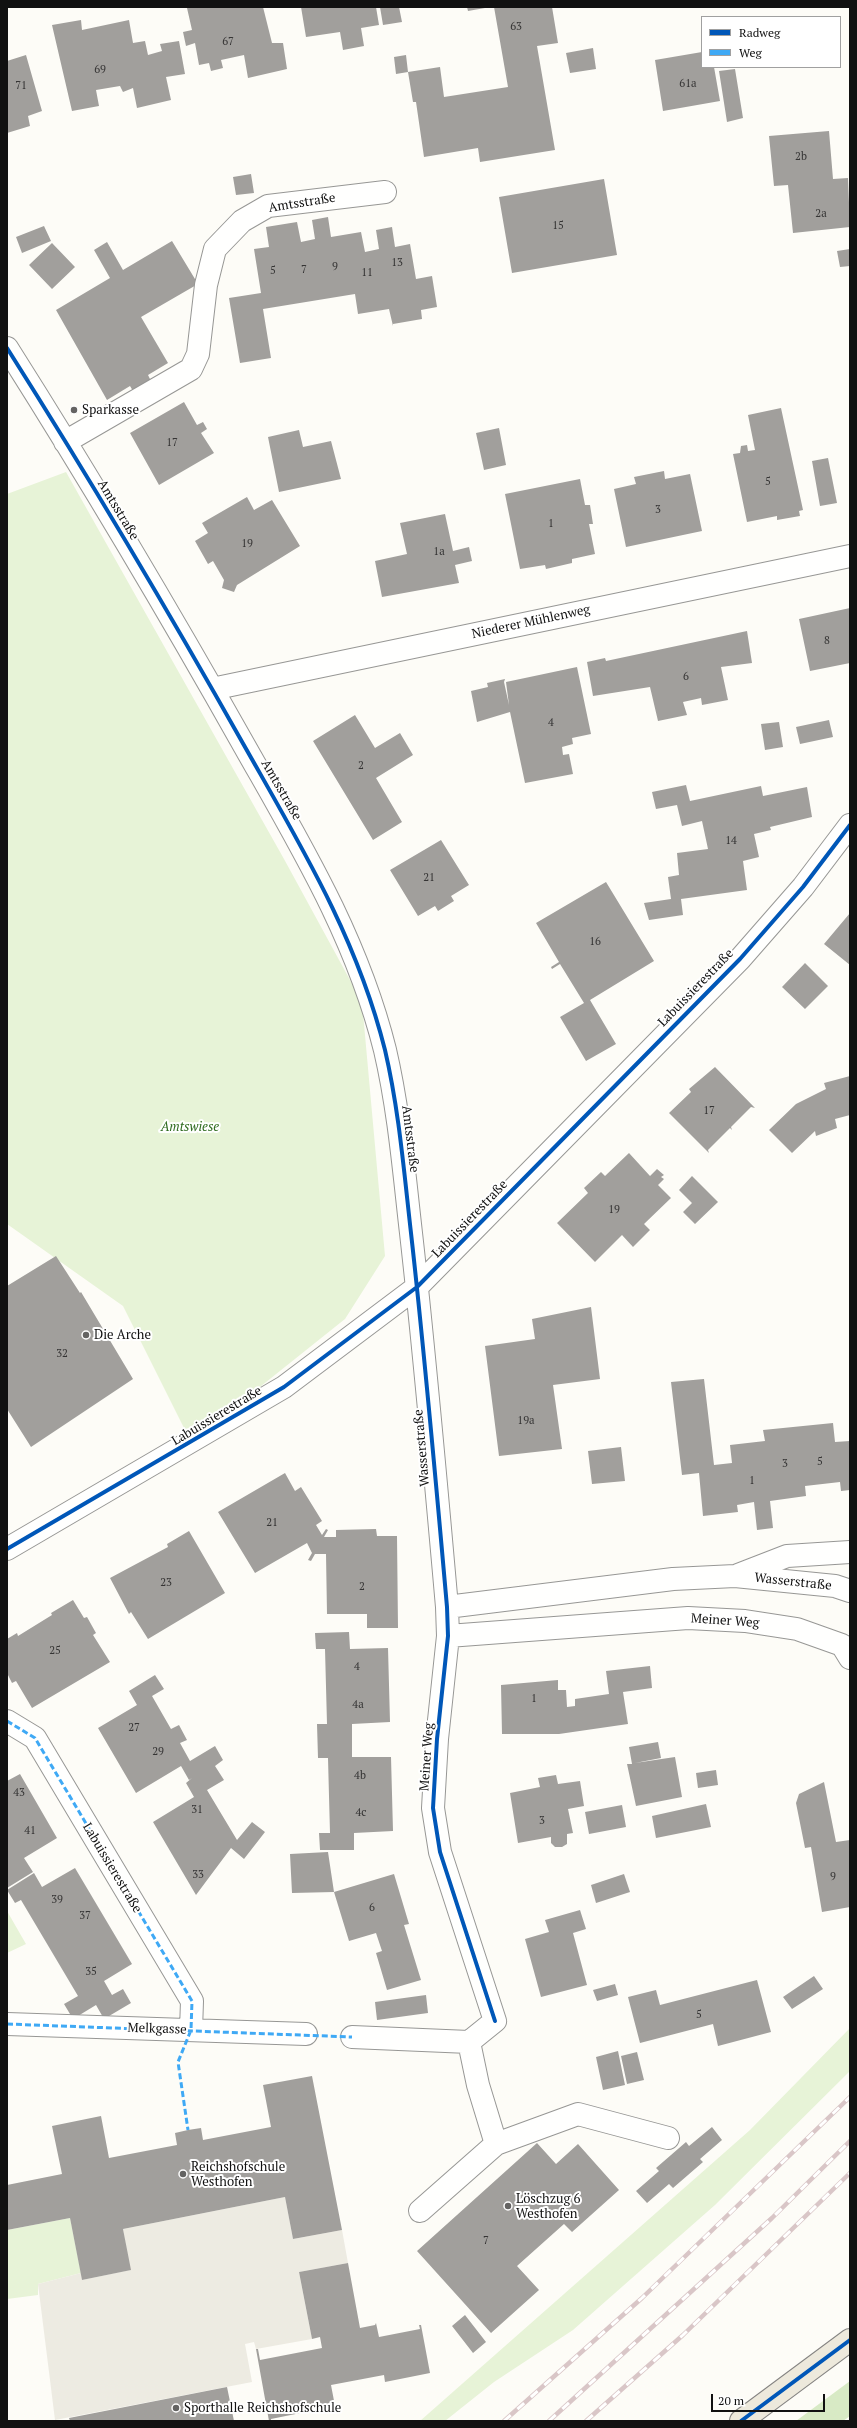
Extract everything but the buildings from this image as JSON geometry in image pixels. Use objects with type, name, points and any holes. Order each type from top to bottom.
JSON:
[{"type":"main road","points":[[741,2421],[850,2340]]},
{"type":"street","name":"Amtsstraße","points":[[65,442],[191,369],[198,354],[206,285],[215,249],[242,221],[268,206],[385,192]]},
{"type":"street","name":"Amtsstraße","points":[[7,348],[65,442],[212,689],[313,866],[344,930],[369,998],[384,1050],[396,1109],[417,1287]]},
{"type":"street","name":"Niederer Mühlenweg","points":[[212,689],[850,556]]},
{"type":"street","name":"Labuissierestraße","points":[[7,1549],[284,1387],[417,1287],[740,958],[803,887],[850,825]]},
{"type":"street","name":"Wasserstraße","points":[[417,1287],[447,1606],[654,1580],[735,1576],[835,1586],[850,1591]]},
{"type":"street","name":"Wasserstraße","points":[[735,1576],[786,1556],[850,1552]]},
{"type":"street","name":"Meiner Weg","points":[[447,1606],[448,1636],[437,1739],[434,1808],[440,1852],[495,2021],[468,2042]]},
{"type":"street","name":"Meiner Weg","points":[[448,1636],[688,1618],[745,1620],[797,1629],[842,1645],[850,1658]]},
{"type":"street","name":"Labuissierestraße","points":[[7,1721],[35,1738],[192,2001],[191,2030]]},
{"type":"street","name":"Melkgasse","points":[[7,2024],[306,2034]]},
{"type":"street","points":[[352,2037],[468,2042],[478,2085],[496,2144]]},
{"type":"street","points":[[420,2211],[496,2144],[578,2114],[668,2138]]},
{"type":"green space","name":"Amtswiese","points":[[66,472],[284,859],[362,1002],[385,1256],[345,1319],[191,1442],[123,1306],[7,1224],[7,494]]},
{"type":"green space","points":[[7,1911],[26,1944],[7,1953]]},
{"type":"green space","points":[[850,2028],[850,2071],[715,2205],[573,2330],[494,2382],[445,2421],[420,2421],[750,2130]]},
{"type":"green space","points":[[70,2218],[81,2273],[38,2284],[38,2295],[7,2299],[7,2230]]},
{"type":"green space","points":[[850,2381],[850,2416],[843,2421],[796,2421]]},
{"type":"shaded area","points":[[285,2197],[293,2239],[342,2230],[348,2263],[299,2272],[312,2339],[256,2349],[254,2342],[245,2344],[252,2382],[55,2420],[38,2284],[81,2273],[82,2280],[130,2270],[123,2229]]},
{"type":"railway","points":[[504,2421],[642,2298],[850,2097]]},
{"type":"railway","points":[[549,2421],[772,2218],[850,2141]]},
{"type":"railway","points":[[586,2421],[683,2335],[850,2173]]},
{"type":"marked path","points":[[7,1721],[35,1738],[192,2001],[191,2030],[178,2062],[188,2130]]},
{"type":"marked path","points":[[7,2024],[352,2037]]},
{"type":"cycle path","points":[[7,348],[129,546],[307,857],[326,894],[359,969],[385,1050],[401,1141],[426,1373],[447,1607],[448,1636],[437,1739],[433,1808],[440,1852],[495,2021]]},
{"type":"cycle path","points":[[7,1549],[284,1387],[417,1287],[740,959],[803,887],[850,825]]},
{"type":"cycle path","points":[[741,2421],[850,2340]]},
{"type":"place","name":"Sparkasse","points":[[74,410]]},
{"type":"place","name":"Die Arche","points":[[86,1335]]},
{"type":"place","name":"Reichshofschule Westhofen","points":[[183,2174]]},
{"type":"place","name":"Löschzug 6 Westhofen","points":[[508,2206]]},
{"type":"place","name":"Sporthalle Reichshofschule","points":[[176,2408]]}]
